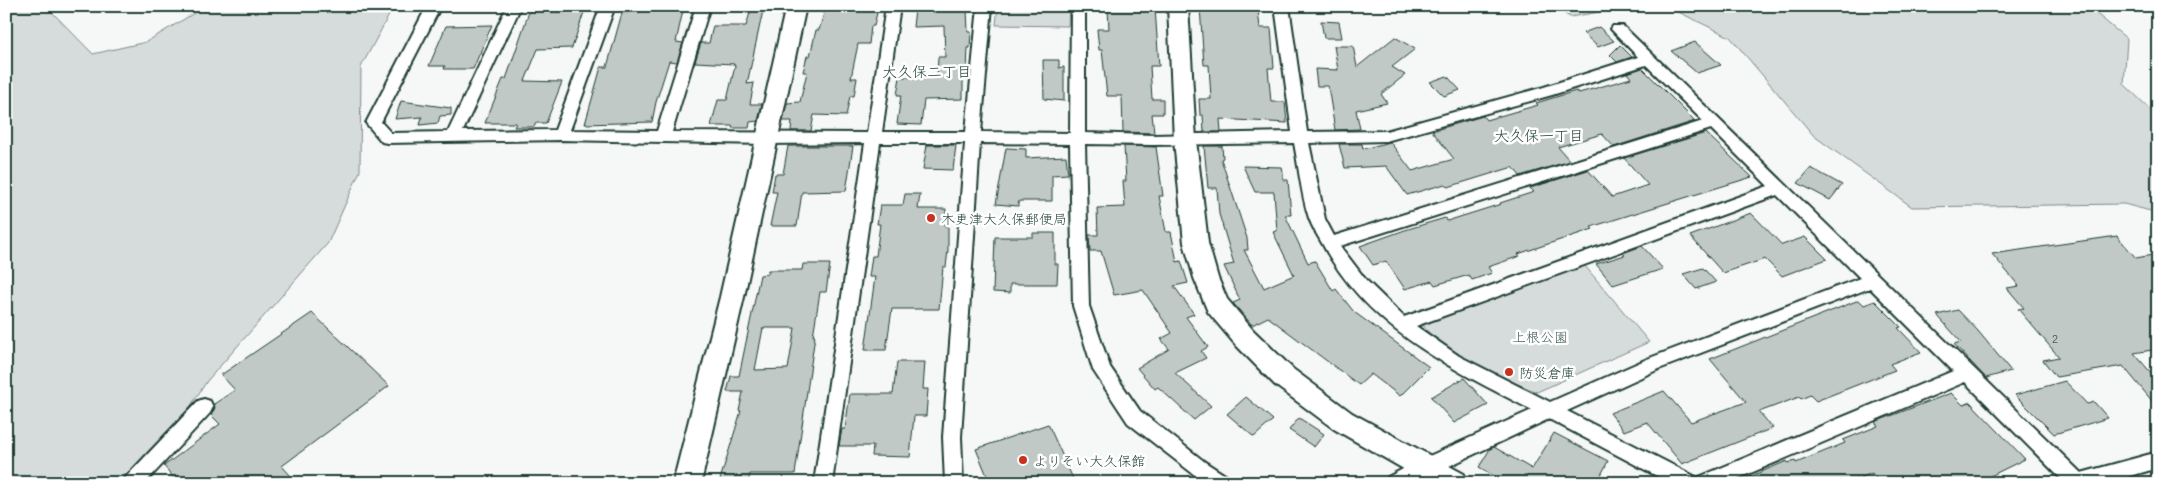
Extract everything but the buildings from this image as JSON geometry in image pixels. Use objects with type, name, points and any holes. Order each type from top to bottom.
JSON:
[{"type":"street","points":[[434,6],[373,124],[387,138],[560,135],[765,139],[975,137],[1185,140],[1386,136],[1548,91],[1649,59]]},
{"type":"street","points":[[453,136],[514,6]]},
{"type":"street","points":[[560,135],[608,6]]},
{"type":"street","points":[[663,137],[703,6]]},
{"type":"street","points":[[687,483],[732,297],[765,139],[796,6]]},
{"type":"street","points":[[827,483],[824,476],[893,6]]},
{"type":"street","points":[[954,483],[952,438],[967,209],[986,6]]},
{"type":"street","points":[[1078,6],[1077,139],[1081,306],[1102,370],[1134,417],[1198,468],[1221,483]]},
{"type":"street","points":[[1178,6],[1185,140],[1196,243],[1206,278],[1217,305],[1244,337],[1284,377],[1342,421],[1454,483]]},
{"type":"street","points":[[1282,6],[1300,137],[1317,219],[1337,256],[1360,285],[1401,326],[1453,361],[1690,483]]},
{"type":"street","points":[[1618,29],[2077,482],[2158,460]]},
{"type":"street","points":[[1330,243],[1396,224],[1714,123]]},
{"type":"street","points":[[1401,326],[1560,266],[1780,188]]},
{"type":"street","points":[[1395,483],[1549,410],[1653,364],[1873,280]]},
{"type":"street","points":[[1706,483],[1967,373]]},
{"type":"street","points":[[133,483],[204,406]]},
{"type":"green space","points":[[6,6],[46,6],[93,54],[146,42],[206,6],[394,6],[361,67],[360,171],[328,243],[207,381],[140,483],[6,483]]},
{"type":"green space","points":[[998,6],[1069,6],[1068,26],[996,25]]},
{"type":"green space","points":[[1552,6],[1635,6],[1570,17]]},
{"type":"green space","points":[[1666,6],[2087,6],[2127,39],[2124,84],[2158,117],[2158,213],[2124,204],[1912,207],[1814,136],[1730,37]]},
{"type":"green space","name":"上根公園","points":[[1585,266],[1649,342],[1537,392],[1509,381],[1456,353],[1429,333],[1422,323]]},
{"type":"place","name":"木更津大久保郵便局","points":[[931,218]]},
{"type":"place","name":"防災倉庫","points":[[1509,372]]},
{"type":"place","name":"よりそい大久保館","points":[[1023,460]]},
{"type":"district","name":"大久保二丁目","points":[[927,71]]},
{"type":"district","name":"大久保一丁目","points":[[1539,135]]}]
